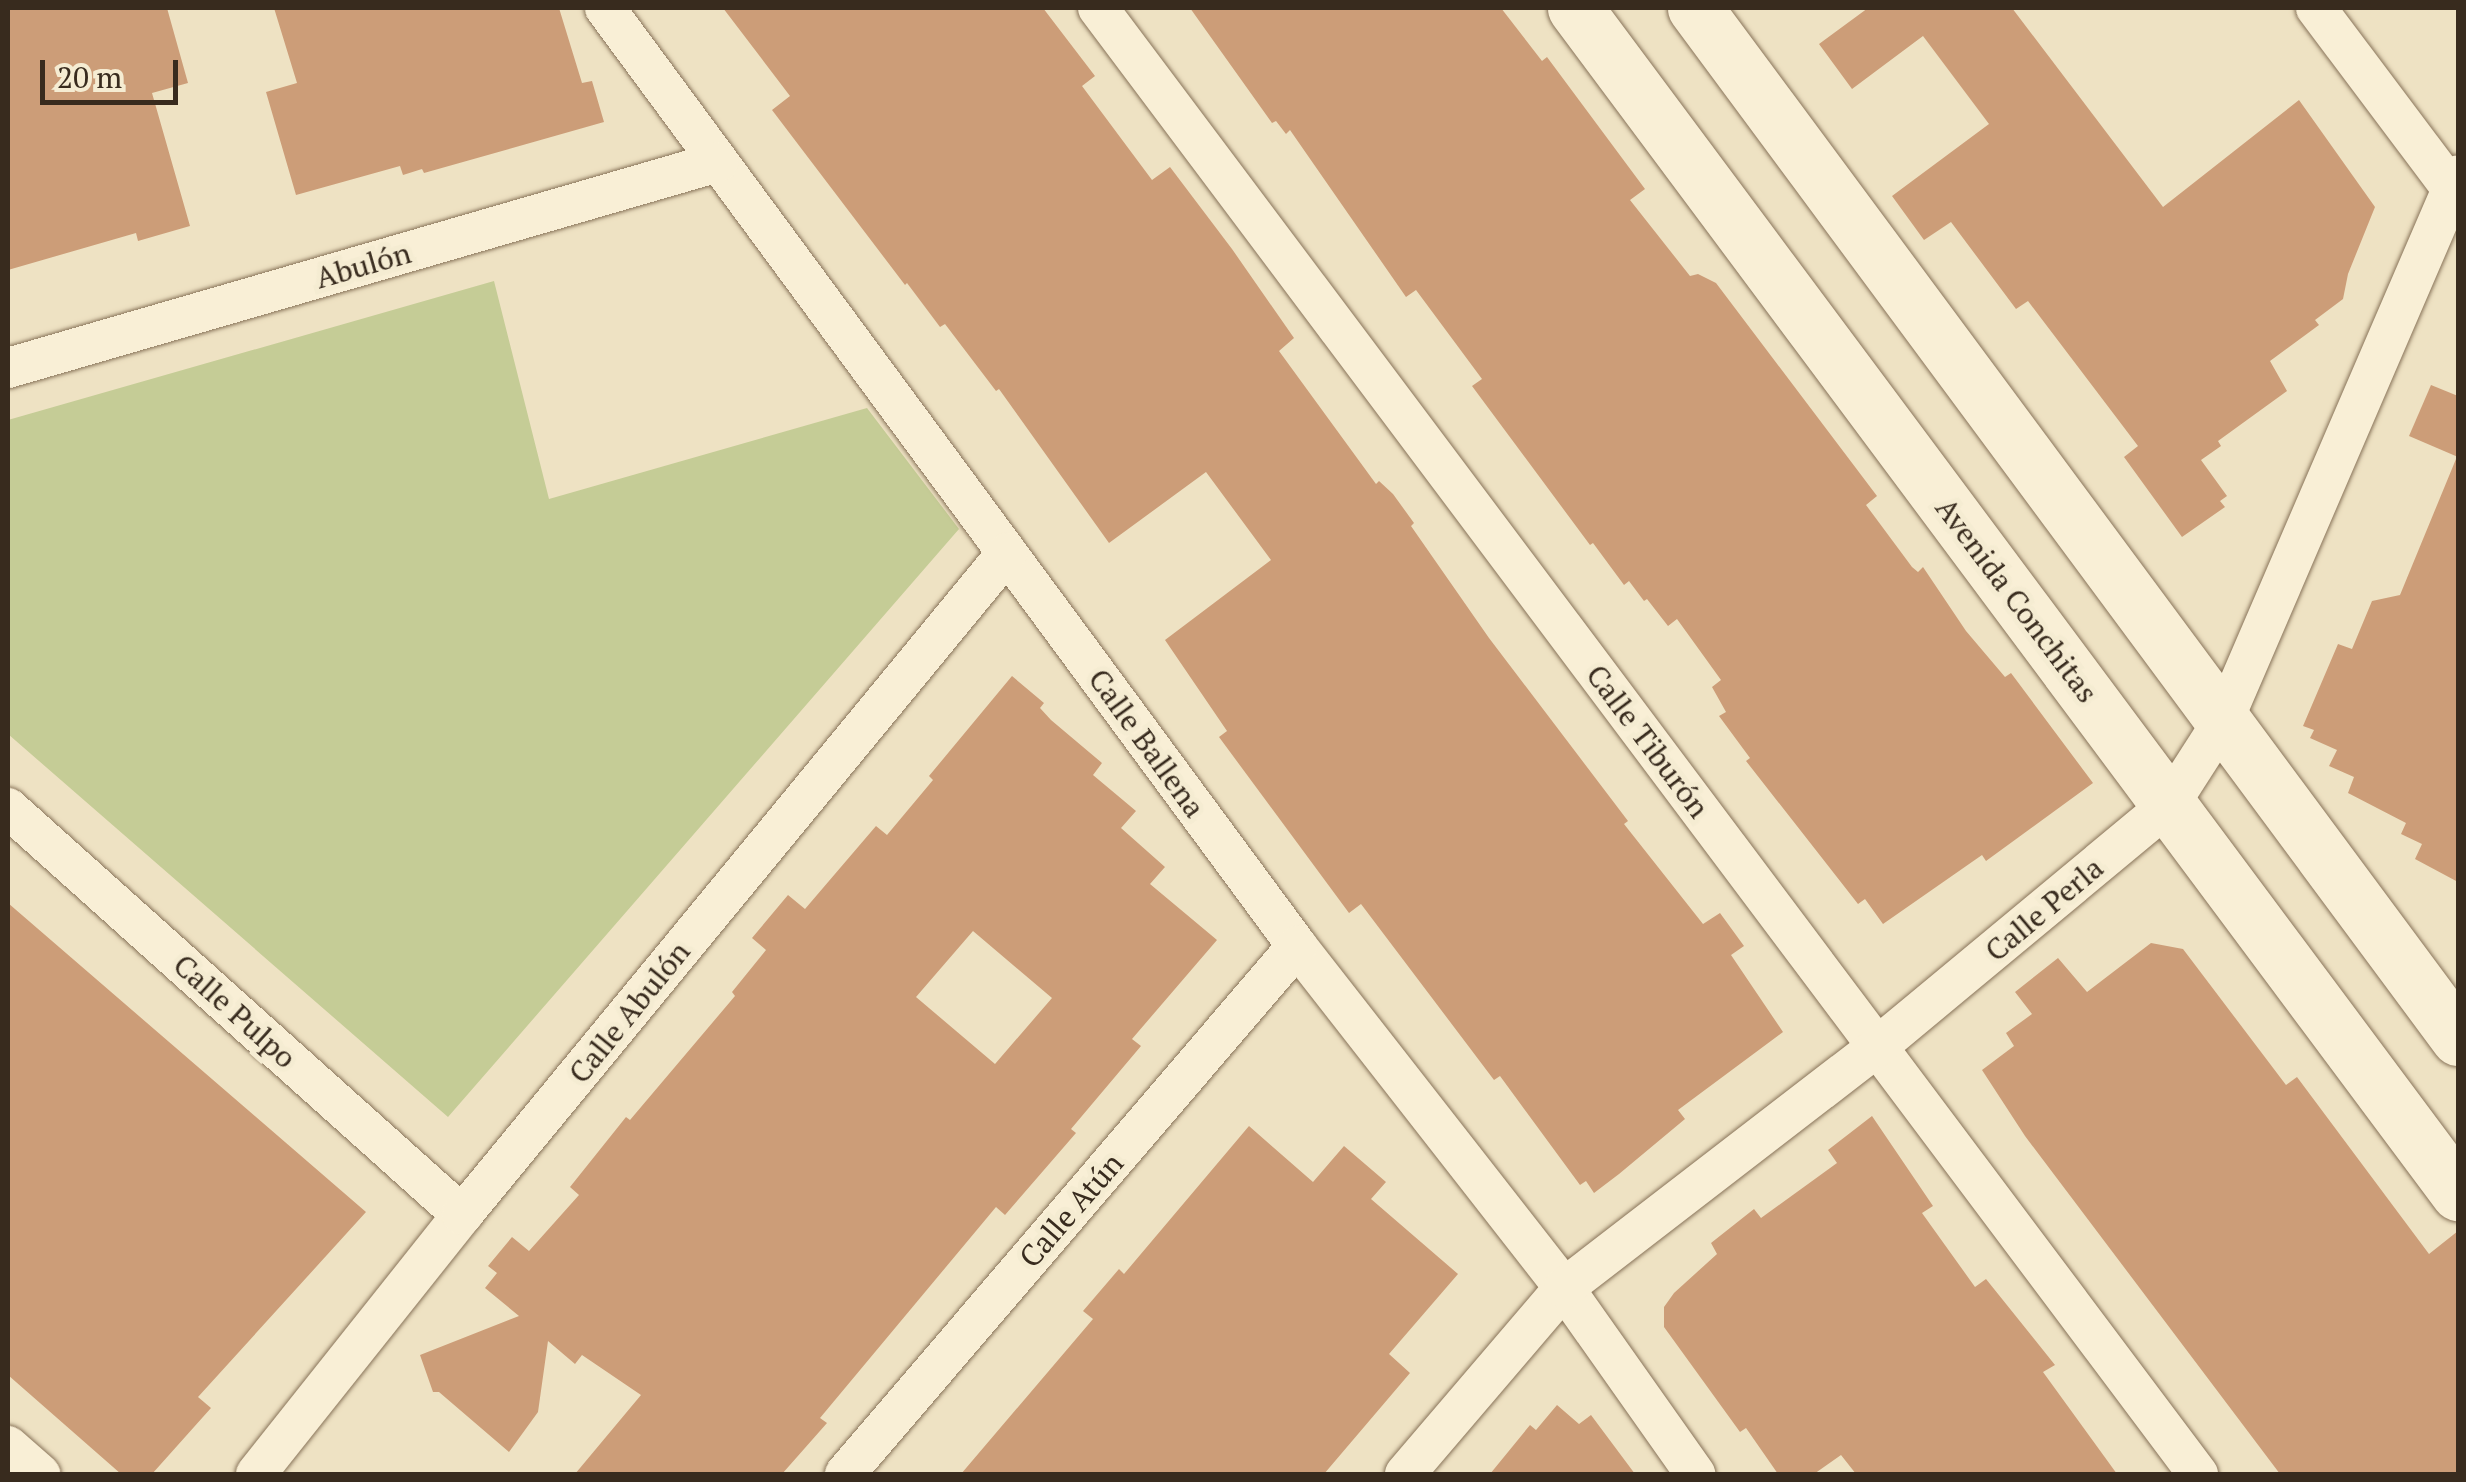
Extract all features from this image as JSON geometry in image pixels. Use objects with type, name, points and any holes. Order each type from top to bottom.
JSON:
[{"type":"street","name":"Calle Ballena","points":[[605,8],[1297,946],[1564,1288],[1695,1474]]},
{"type":"street","name":"Calle Tiburón","points":[[1098,8],[2198,1474]]},
{"type":"street","name":"Avenida Conchitas","points":[[1575,8],[2458,1193]]},
{"type":"street","points":[[1695,8],[2458,1038]]},
{"type":"street","points":[[2316,8],[2455,182]]},
{"type":"street","name":"Abulón","points":[[8,368],[718,162]]},
{"type":"street","name":"Calle Perla","points":[[1404,1474],[1564,1288],[1877,1047],[2169,805],[2223,720],[2455,182]]},
{"type":"street","name":"Calle Abulón","points":[[256,1474],[462,1214],[1007,553]]},
{"type":"street","name":"Calle Pulpo","points":[[8,808],[462,1214]]},
{"type":"street","name":"Calle Atún","points":[[845,1474],[1297,946]]},
{"type":"street","points":[[8,1446],[40,1474]]},
{"type":"green space","points":[[494,281],[549,499],[867,408],[959,529],[448,1117],[8,734],[8,420]]},
{"type":"building","points":[[8,8],[167,8],[188,83],[152,93],[190,226],[138,241],[136,233],[8,270]]},
{"type":"building","points":[[274,8],[559,8],[582,83],[592,81],[604,122],[424,173],[422,169],[403,175],[400,166],[296,195],[266,92],[297,83]]},
{"type":"building","points":[[723,8],[1043,8],[1095,76],[1082,86],[1152,180],[1170,167],[1232,249],[1294,338],[1279,351],[1376,484],[1379,481],[1393,494],[1489,638],[1628,821],[1624,824],[1703,924],[1720,913],[1744,946],[1731,955],[1783,1032],[1678,1110],[1685,1119],[1594,1193],[1586,1181],[1580,1185],[1500,1076],[1494,1080],[1361,904],[1349,913],[1219,737],[1227,731],[1165,640],[1271,560],[1206,472],[1109,543],[999,389],[996,391],[945,324],[940,327],[905,285],[772,110],[790,96]]},
{"type":"building","points":[[1190,8],[1501,8],[1542,61],[1547,57],[1645,189],[1630,200],[1690,276],[1698,274],[1716,283],[1877,496],[1866,505],[1912,567],[1918,572],[1923,567],[1966,631],[2005,677],[2011,673],[2093,783],[1986,861],[1982,855],[1883,924],[1865,899],[1858,904],[1746,761],[1750,758],[1719,716],[1726,712],[1712,687],[1721,680],[1677,619],[1668,626],[1647,599],[1644,601],[1629,581],[1624,585],[1593,543],[1590,545],[1472,386],[1482,379],[1416,290],[1406,297],[1290,130],[1286,134],[1276,121],[1272,123]]},
{"type":"building","points":[[1868,8],[2012,8],[2163,207],[2299,100],[2375,207],[2348,274],[2343,299],[2315,320],[2319,325],[2270,361],[2287,391],[2218,441],[2221,446],[2201,460],[2227,496],[2220,501],[2225,507],[2182,537],[2124,457],[2138,446],[2028,301],[2016,309],[1951,222],[1924,240],[1892,196],[1989,124],[1923,36],[1852,89],[1819,44]]},
{"type":"building","points":[[2431,385],[2458,396],[2458,457],[2409,436]]},
{"type":"building","points":[[2456,459],[2458,882],[2415,859],[2422,844],[2401,834],[2406,823],[2348,793],[2354,777],[2329,766],[2337,750],[2310,738],[2314,730],[2303,726],[2338,644],[2352,649],[2372,601],[2400,595]]},
{"type":"building","points":[[1012,676],[1044,703],[1040,708],[1051,720],[1102,763],[1093,775],[1136,811],[1121,828],[1165,867],[1150,884],[1217,940],[1132,1039],[1141,1046],[1071,1129],[1076,1133],[1005,1215],[996,1207],[820,1418],[827,1423],[782,1474],[575,1474],[641,1395],[582,1355],[575,1364],[548,1341],[538,1412],[509,1452],[439,1392],[433,1392],[420,1355],[519,1316],[485,1288],[497,1273],[488,1266],[512,1237],[529,1251],[579,1195],[570,1187],[626,1117],[630,1120],[735,996],[732,992],[766,950],[752,938],[788,895],[805,909],[876,826],[887,835],[933,780],[929,776]],"holes":[[[973,931],[1052,998],[995,1064],[916,997]]]},
{"type":"building","points":[[8,903],[366,1212],[198,1397],[211,1408],[152,1474],[121,1474],[8,1375]]},
{"type":"building","points":[[2151,943],[2183,949],[2286,1085],[2297,1077],[2429,1254],[2458,1231],[2458,1474],[2280,1474],[2025,1136],[1982,1070],[2014,1046],[2006,1033],[2032,1014],[2015,992],[2058,958],[2087,992]]},
{"type":"building","points":[[1872,1116],[1933,1206],[1922,1213],[1975,1287],[1986,1279],[2055,1365],[2043,1372],[2117,1474],[1856,1474],[1841,1455],[1814,1474],[1778,1474],[1746,1428],[1740,1432],[1664,1327],[1664,1307],[1674,1293],[1717,1254],[1711,1243],[1754,1209],[1761,1218],[1837,1163],[1828,1150]]},
{"type":"building","points":[[1249,1126],[1313,1182],[1344,1146],[1386,1182],[1371,1199],[1458,1274],[1389,1354],[1410,1373],[1324,1474],[961,1474],[1093,1319],[1083,1311],[1119,1269],[1124,1274]]},
{"type":"building","points":[[1557,1405],[1579,1424],[1591,1415],[1635,1474],[1490,1474],[1530,1425],[1536,1430]]}]
